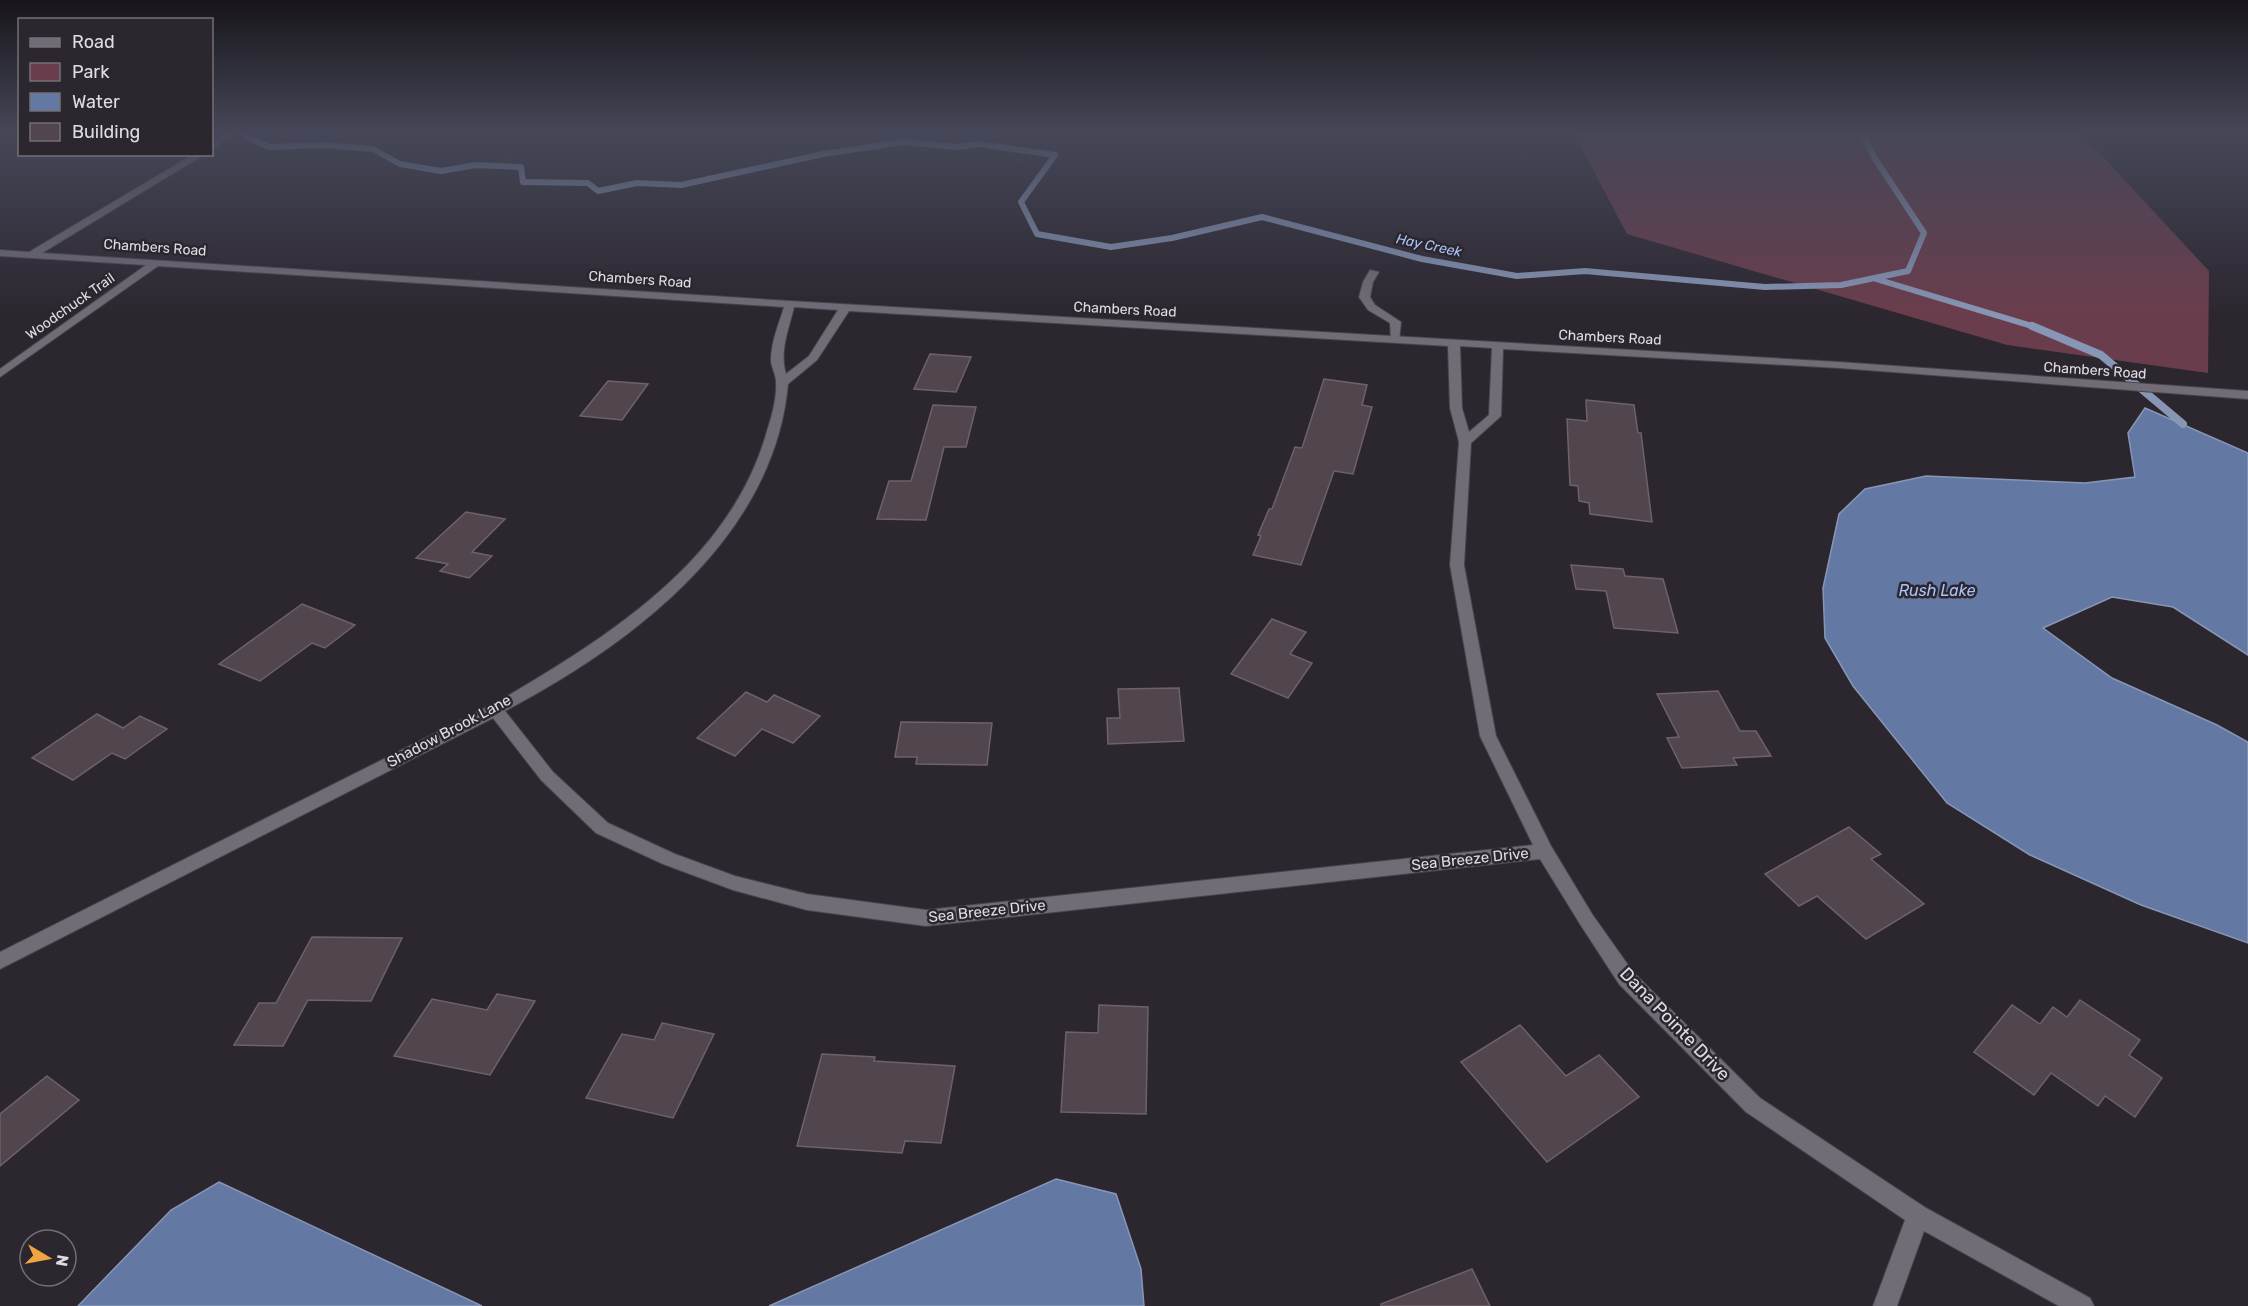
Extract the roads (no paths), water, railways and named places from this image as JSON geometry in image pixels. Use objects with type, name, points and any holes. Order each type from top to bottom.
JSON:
[{"type":"street","points":[[31,255],[135,193]]},
{"type":"street","name":"Chambers Road","points":[[0,253],[845,308],[1839,365],[2248,395]]},
{"type":"street","name":"Woodchuck Trail","points":[[0,374],[157,262]]},
{"type":"street","points":[[1374,272],[1363,288],[1363,297],[1366,305],[1396,322],[1395,340]]},
{"type":"street","name":"Shadow Brook Lane","points":[[0,961],[495,709],[586,655],[646,611],[683,580],[720,536],[756,479],[770,441],[783,382],[777,359],[790,304]]},
{"type":"street","points":[[783,382],[813,358],[845,308]]},
{"type":"street","name":"Dana Pointe Drive","points":[[1454,343],[1456,408],[1465,442],[1457,565],[1488,736],[1545,851],[1626,978],[1753,1105],[1918,1216],[2082,1306]]},
{"type":"street","points":[[1465,442],[1495,416],[1498,346]]},
{"type":"street","name":"Sea Breeze Drive","points":[[495,709],[547,776],[602,828],[669,859],[733,883],[807,902],[902,915],[926,918],[1545,851]]},
{"type":"street","points":[[1885,1306],[1918,1216]]},
{"type":"water","name":"Rush Lake","points":[[2145,408],[2248,453],[2248,655],[2173,607],[2112,597],[2043,628],[2112,678],[2217,725],[2248,742],[2248,943],[2141,905],[2030,855],[1947,803],[1853,686],[1825,638],[1823,588],[1839,514],[1865,489],[1926,476],[2085,483],[2135,477],[2128,433]]},
{"type":"water","points":[[1056,1179],[1116,1194],[1141,1269],[1144,1306],[769,1306]]},
{"type":"water","points":[[219,1182],[482,1306],[78,1306],[171,1210]]},
{"type":"waterway","name":"Hay Creek","points":[[1028,193],[1021,202],[1037,234],[1111,247],[1172,238],[1262,217],[1422,259],[1517,276],[1585,271],[1765,287],[1841,285],[1908,271],[1924,233],[1898,193]]},
{"type":"waterway","points":[[1876,279],[2033,326]]},
{"type":"waterway","points":[[2033,326],[2101,355],[2183,424]]}]
